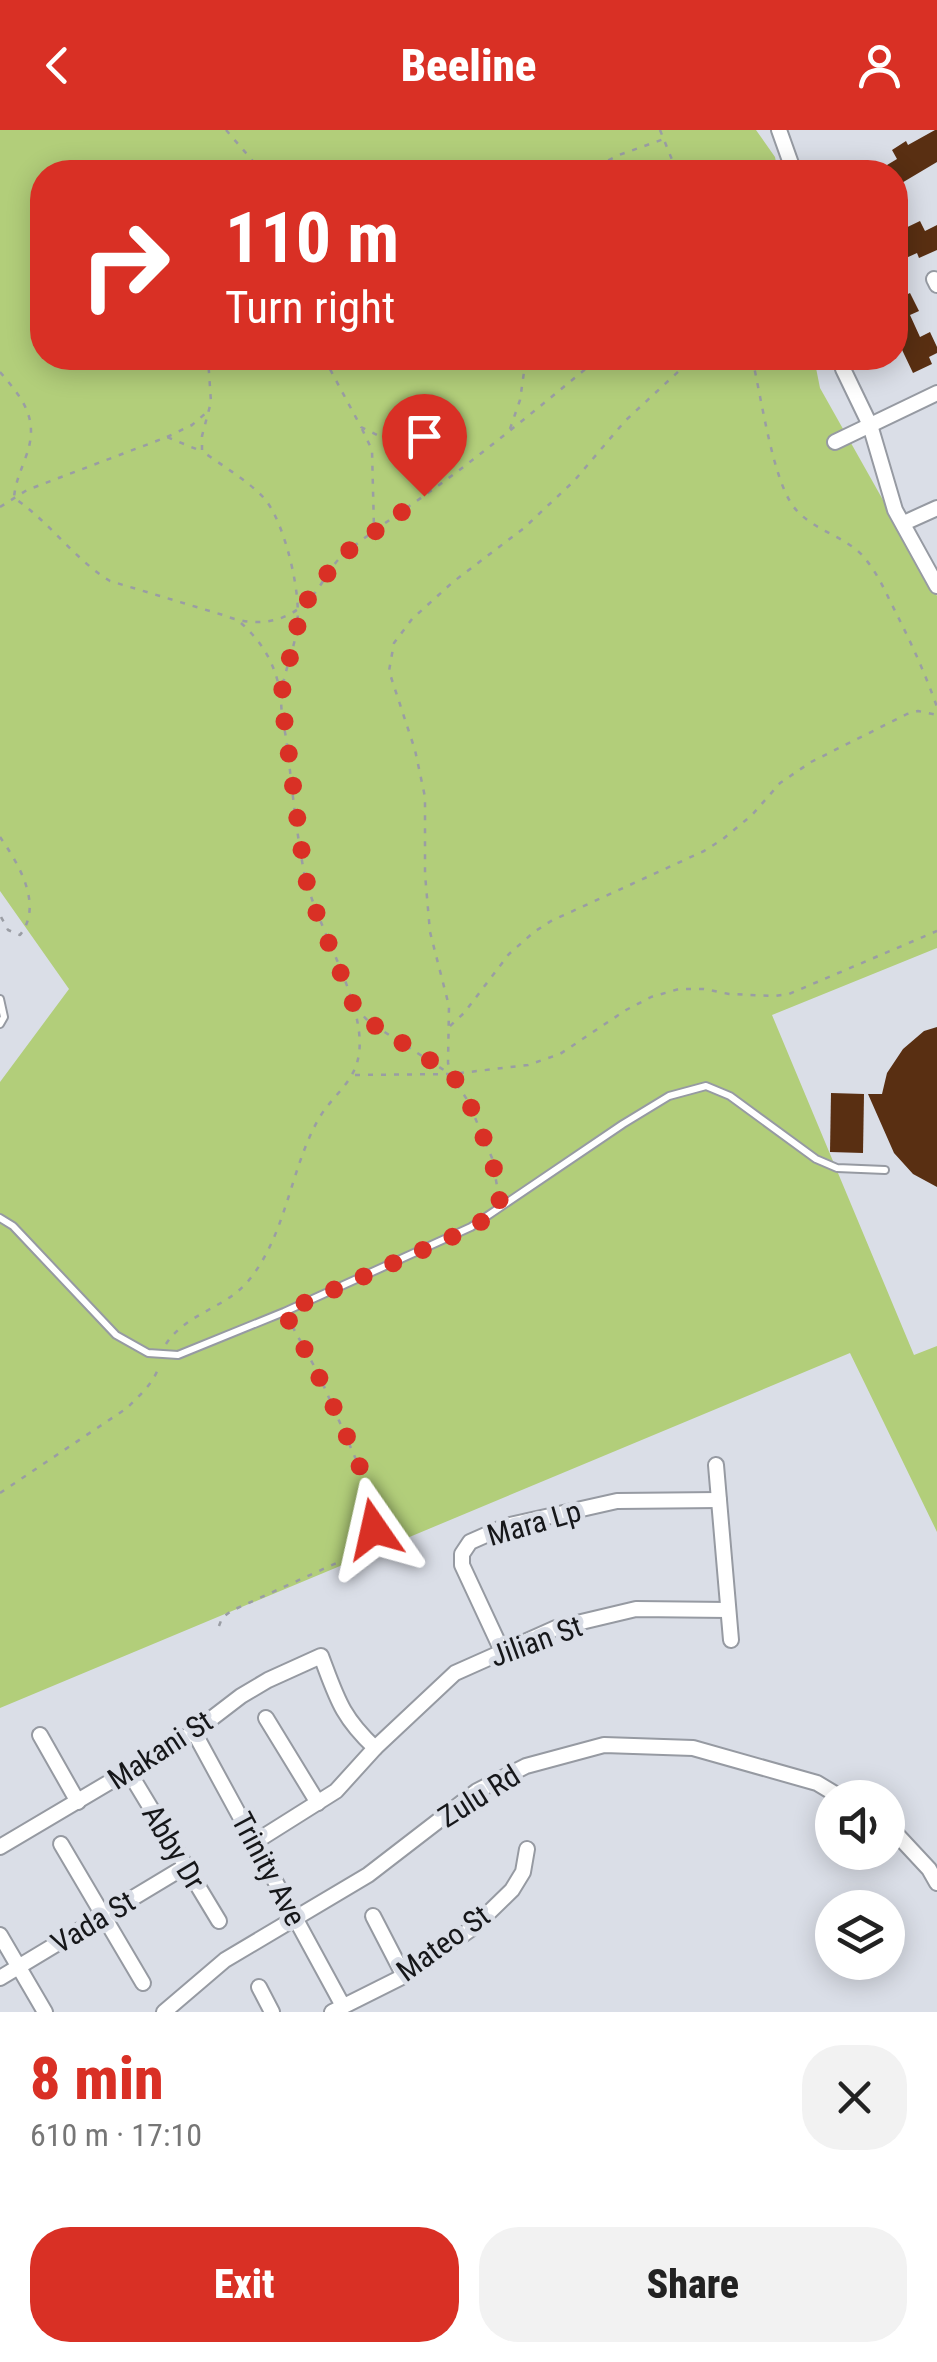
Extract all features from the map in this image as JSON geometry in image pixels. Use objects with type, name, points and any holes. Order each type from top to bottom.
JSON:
[{"type":"street","points":[[779,130],[790,160]]},
{"type":"street","points":[[842,370],[870,425],[895,510],[937,586]]},
{"type":"street","points":[[835,442],[937,394]]},
{"type":"street","points":[[904,523],[937,508]]},
{"type":"street","points":[[716,1465],[731,1640]]},
{"type":"street","name":"Mara Lp","points":[[502,1651],[463,1567],[462,1554],[470,1542],[506,1526],[612,1502],[719,1500]]},
{"type":"street","name":"Jilian St","points":[[255,1842],[336,1791],[375,1748],[455,1673],[556,1628],[636,1609],[728,1610]]},
{"type":"street","name":"Makani St","points":[[0,1847],[194,1732],[240,1696],[321,1656],[343,1712],[375,1748]]},
{"type":"street","points":[[266,1718],[318,1803]]},
{"type":"street","name":"Trinity Ave","points":[[194,1732],[296,1919],[337,2009]]},
{"type":"street","points":[[40,1735],[78,1802]]},
{"type":"street","name":"Zulu Rd","points":[[164,2012],[225,1960],[368,1875],[477,1791],[526,1766],[604,1745],[693,1748],[815,1782]]},
{"type":"street","name":"Abby Dr","points":[[129,1772],[219,1921]]},
{"type":"street","points":[[61,1844],[143,1983]]},
{"type":"street","points":[[905,1844],[937,1883]]},
{"type":"street","name":"Mateo St","points":[[337,2009],[404,1976],[474,1927],[512,1890],[523,1872],[527,1849]]},
{"type":"street","name":"Vada St","points":[[0,1978],[186,1866]]},
{"type":"street","points":[[373,1916],[404,1976]]},
{"type":"street","points":[[0,1936],[45,2012]]},
{"type":"street","points":[[258,1987],[272,2012]]},
{"type":"lane","points":[[0,999],[4,1017],[0,1024]]},
{"type":"lane","points":[[0,1218],[38,1252],[116,1336],[148,1354],[178,1354],[284,1312],[472,1228],[669,1096],[706,1086],[730,1096],[816,1159],[837,1168],[884,1170]]},
{"type":"path","points":[[226,130],[252,160]]},
{"type":"path","points":[[660,130],[672,160]]},
{"type":"path","points":[[609,160],[664,139]]},
{"type":"path","points":[[202,451],[210,402],[209,370]]},
{"type":"path","points":[[330,370],[372,450],[374,530]]},
{"type":"path","points":[[509,432],[520,400],[524,370]]},
{"type":"path","points":[[14,498],[110,582],[255,624],[303,606],[340,557],[449,478],[584,370]]},
{"type":"path","points":[[501,1208],[492,1158],[448,1063],[449,1006],[430,932],[425,797],[415,750],[389,672],[394,643],[412,619],[453,582],[524,528],[574,482],[625,422],[680,370]]},
{"type":"path","points":[[755,370],[790,501],[812,524],[861,553],[879,579],[918,656],[937,707]]},
{"type":"path","points":[[0,372],[25,403],[30,420],[31,444],[14,486],[14,498]]},
{"type":"path","points":[[0,507],[27,490],[179,433],[208,412]]},
{"type":"path","points":[[361,428],[449,478]]},
{"type":"path","points":[[167,436],[202,451],[264,498],[279,525],[288,550],[298,624],[281,695]]},
{"type":"path","points":[[0,1493],[126,1408],[157,1373],[168,1340],[188,1321],[249,1281],[286,1209],[305,1147],[322,1112],[353,1075],[360,1027],[305,876],[277,675],[269,656],[240,622]]},
{"type":"path","points":[[449,1028],[520,942],[552,921],[704,851],[752,814],[780,783],[811,762],[908,714],[918,711],[937,716]]},
{"type":"path","points":[[0,837],[24,876],[29,893],[27,926],[20,935],[8,930],[0,915]]},
{"type":"path","points":[[353,1075],[452,1074],[528,1065],[572,1047],[651,997],[678,989],[789,994],[937,931]]},
{"type":"path","points":[[354,1006],[369,1022],[452,1074]]},
{"type":"path","points":[[218,1626],[231,1611],[343,1560],[374,1529],[375,1510],[358,1464],[320,1375],[284,1312]]},
{"type":"green space","points":[[0,130],[756,130],[776,160],[30,160],[30,370],[816,370],[820,388],[937,596],[937,948],[772,1015],[914,1355],[937,1346],[937,1532],[850,1353],[0,1708],[0,1082],[69,989],[0,891]]},
{"type":"building","points":[[937,130],[937,162],[908,179],[908,160],[895,160],[892,150],[906,141],[908,145]]},
{"type":"building","points":[[920,221],[925,231],[937,225],[937,250],[919,258],[917,253],[908,257],[908,227]]},
{"type":"building","points":[[908,294],[919,311],[910,315],[920,337],[930,332],[937,347],[937,353],[929,357],[932,364],[913,373],[908,362]]},
{"type":"building","points":[[937,1027],[937,1187],[913,1174],[894,1153],[868,1094],[882,1094],[887,1073],[903,1049],[924,1031]]},
{"type":"building","points":[[831,1093],[864,1094],[863,1153],[830,1152]]},
{"type":"route","points":[[374,1529],[375,1510],[358,1464],[320,1375],[284,1312],[472,1228],[501,1208],[492,1158],[468,1100],[452,1074],[369,1022],[354,1006],[305,876],[281,695],[298,624],[297,609],[340,557],[424,496]]}]
